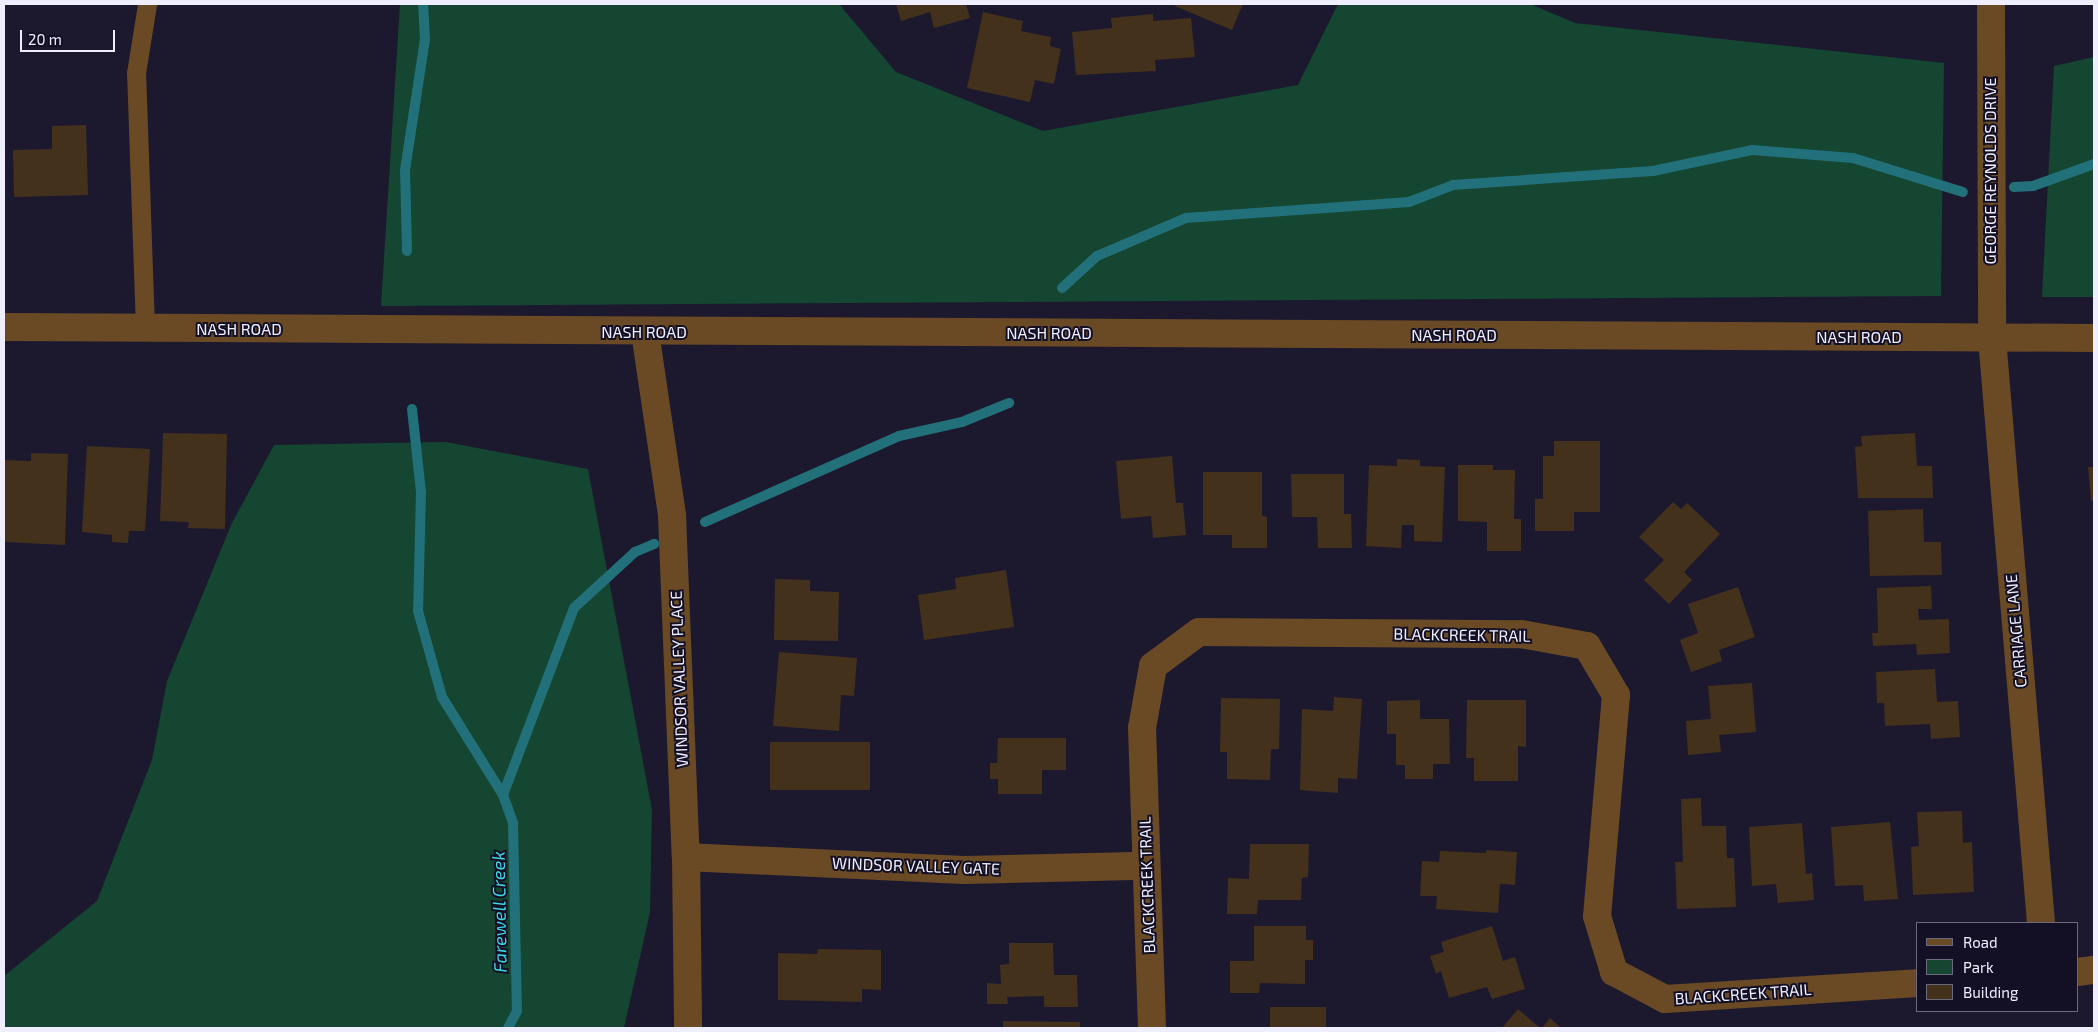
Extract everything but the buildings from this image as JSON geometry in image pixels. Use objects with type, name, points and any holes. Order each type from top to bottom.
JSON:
[{"type":"street","name":"GEORGE REYNOLDS DRIVE","points":[[1991,4],[1992,338]]},
{"type":"street","name":"NASH ROAD","points":[[4,327],[645,332],[2094,338]]},
{"type":"street","name":"WINDSOR VALLEY PLACE","points":[[645,332],[672,515],[686,857],[688,1028]]},
{"type":"street","name":"CARRIAGE LANE","points":[[1992,338],[2041,922]]},
{"type":"street","name":"BLACKCREEK TRAIL","points":[[1152,1028],[1142,728],[1152,666],[1199,632],[1521,634],[1587,646],[1616,695],[1597,916],[1614,972],[1665,999],[1916,983]]},
{"type":"street","name":"WINDSOR VALLEY GATE","points":[[686,857],[964,870],[1146,866]]},
{"type":"street","points":[[2078,972],[2094,970]]},
{"type":"lane","points":[[145,328],[136,73],[147,4]]},
{"type":"green space","points":[[400,4],[839,4],[896,72],[1043,131],[1298,85],[1338,4],[1530,4],[1575,23],[1944,63],[1941,296],[381,306]]},
{"type":"green space","points":[[2094,57],[2094,297],[2042,297],[2054,66]]},
{"type":"green space","points":[[446,442],[588,469],[652,810],[650,912],[624,1028],[4,1028],[4,976],[97,901],[152,760],[167,681],[232,523],[274,445]]},
{"type":"waterway","points":[[407,251],[405,170],[425,40],[423,4]]},
{"type":"waterway","points":[[1062,288],[1097,256],[1186,218],[1409,202],[1453,185],[1653,171],[1753,150],[1853,158],[1963,192]]},
{"type":"waterway","points":[[2014,187],[2033,186],[2094,164]]},
{"type":"waterway","points":[[705,522],[899,436],[962,422],[1009,403]]},
{"type":"waterway","name":"Farewell Creek","points":[[412,409],[421,492],[418,611],[442,697],[503,795],[513,823],[517,1011],[508,1028]]},
{"type":"waterway","points":[[503,795],[574,608],[635,552],[654,544]]}]
